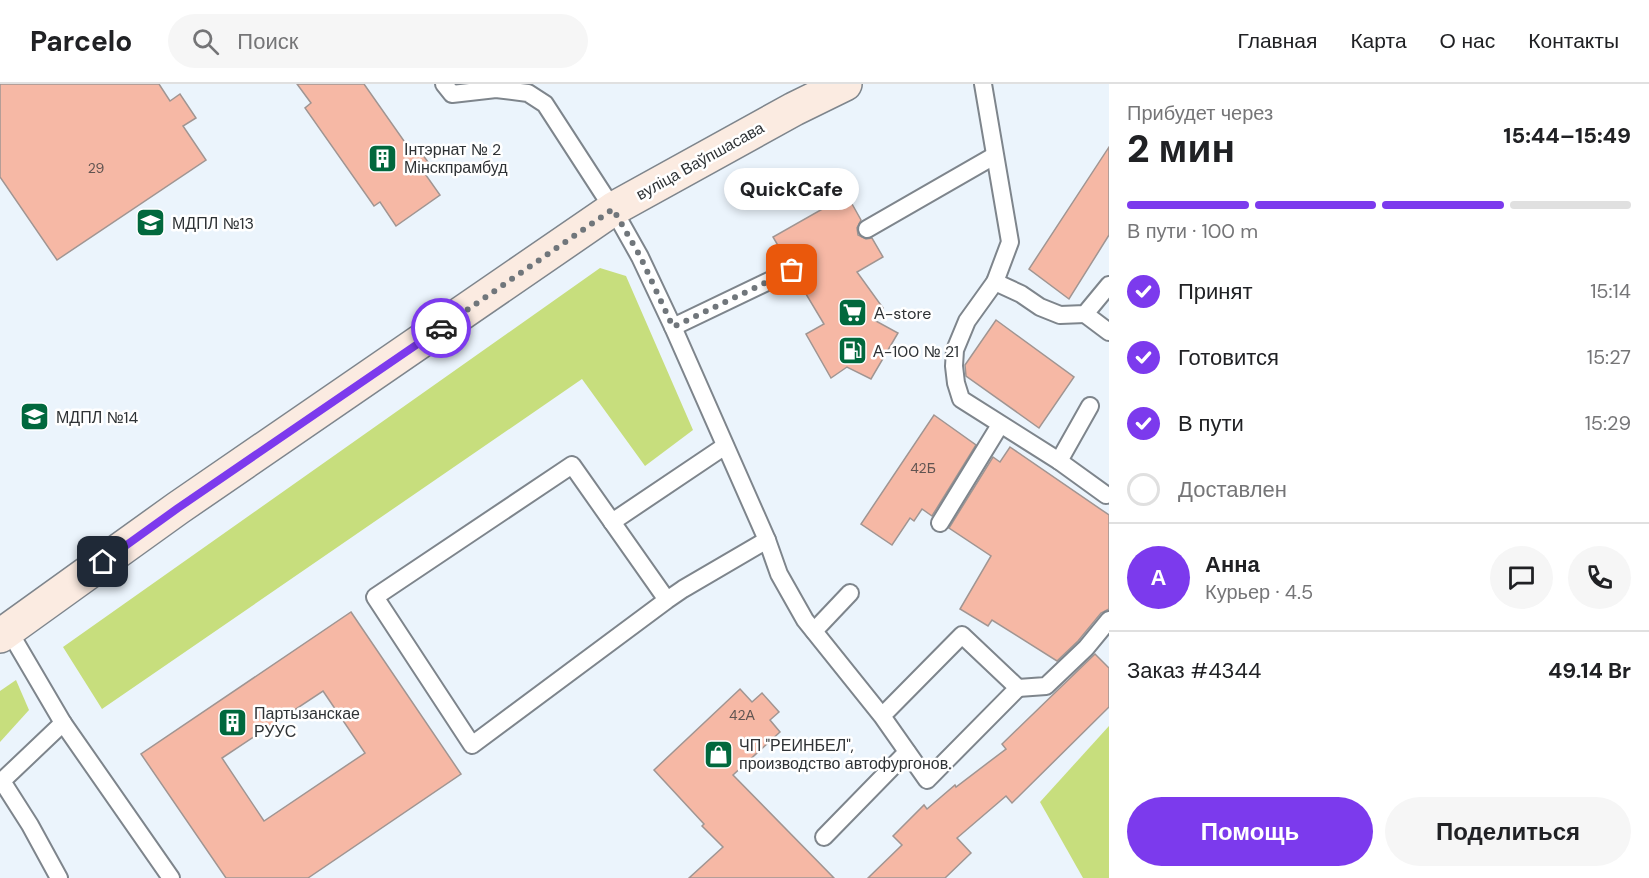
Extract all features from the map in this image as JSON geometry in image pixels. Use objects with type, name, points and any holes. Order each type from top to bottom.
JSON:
[{"type":"main road","name":"вуліца Ваўпшасава","points":[[5,634],[178,508],[613,209],[794,109],[845,84]]},
{"type":"lane","points":[[444,84],[452,94],[496,89],[528,93],[545,104],[613,209],[640,256],[673,327],[779,574],[805,620],[882,717],[927,780],[1018,688],[1046,686],[1086,648],[1109,620]]},
{"type":"lane","points":[[983,84],[1010,242],[994,282],[967,321],[955,350],[956,383],[961,399],[1059,461],[1107,495]]},
{"type":"lane","points":[[867,229],[994,156]]},
{"type":"lane","points":[[673,327],[792,270]]},
{"type":"lane","points":[[994,282],[1060,315],[1085,314],[1109,332]]},
{"type":"lane","points":[[1085,314],[1109,285]]},
{"type":"lane","points":[[1059,461],[1090,406]]},
{"type":"lane","points":[[940,524],[1000,425]]},
{"type":"lane","points":[[612,522],[725,446]]},
{"type":"lane","points":[[667,600],[572,465],[375,597],[472,745],[667,600],[766,540]]},
{"type":"lane","points":[[814,631],[850,593]]},
{"type":"lane","points":[[5,634],[63,723],[171,878]]},
{"type":"lane","points":[[882,717],[962,635],[1018,688]]},
{"type":"lane","points":[[58,878],[30,825],[2,781],[63,723]]},
{"type":"lane","points":[[824,837],[907,752]]},
{"type":"green space","points":[[600,268],[626,276],[693,430],[645,466],[582,379],[102,709],[63,647]]},
{"type":"green space","points":[[16,680],[29,710],[0,742],[0,691]]},
{"type":"green space","points":[[1109,726],[1109,878],[1083,878],[1040,802]]},
{"type":"building","points":[[0,84],[159,84],[170,101],[180,94],[196,118],[183,126],[206,160],[57,260],[0,177]]},
{"type":"building","name":"Інтэрнат № 2 Мінскпрамбуд","points":[[297,84],[364,84],[411,151],[417,147],[431,166],[423,171],[440,195],[396,226],[380,202],[374,206],[305,108],[311,103]]},
{"type":"building","points":[[1109,147],[1109,235],[1069,299],[1029,269]]},
{"type":"building","points":[[847,195],[861,220],[857,228],[858,235],[866,239],[872,238],[883,257],[857,272],[883,308],[874,320],[898,333],[871,379],[847,367],[831,378],[806,334],[824,324],[797,279],[802,266],[793,260],[787,261],[773,237]]},
{"type":"building","points":[[996,320],[1074,377],[1039,428],[966,376],[965,365]]},
{"type":"building","points":[[934,415],[976,445],[932,516],[922,509],[914,521],[910,518],[892,545],[861,524]]},
{"type":"building","points":[[1010,447],[1109,515],[1109,609],[1101,613],[1078,641],[1057,661],[992,620],[988,626],[960,609],[991,556],[949,528],[993,457],[1000,462]]},
{"type":"building","name":"Партызанскае РУУС","points":[[351,612],[461,774],[308,878],[226,878],[141,754]],"holes":[[[323,691],[365,753],[264,821],[222,758]]]},
{"type":"building","points":[[1095,654],[1109,668],[1109,707],[1012,803],[1006,796],[957,838],[971,853],[945,878],[868,878],[902,845],[893,836],[924,805],[927,809],[955,785],[956,787],[1006,749],[1002,744]]},
{"type":"building","points":[[740,689],[752,702],[762,693],[779,712],[770,720],[780,732],[733,775],[834,878],[689,878],[723,847],[654,770]]},
{"type":"way so far","points":[[441,328],[613,209],[640,256],[673,327],[792,270]]},
{"type":"place","name":"Інтэрнат № 2 Мінскпрамбуд","points":[[383,158]]},
{"type":"place","name":"МДПЛ №13","points":[[151,223]]},
{"type":"place","name":"QuickCafe","points":[[792,270]]},
{"type":"place","name":"А-store","points":[[853,313]]},
{"type":"place","name":"А-100 № 21","points":[[852,351]]},
{"type":"place","name":"МДПЛ №14","points":[[35,417]]},
{"type":"place","name":"Партызанскае РУУС","points":[[233,722]]},
{"type":"place","name":"ЧП \"РЕИНБЕЛ\", производство автофургонов.","points":[[718,754]]},
{"type":"route","points":[[103,562],[441,328]]}]
